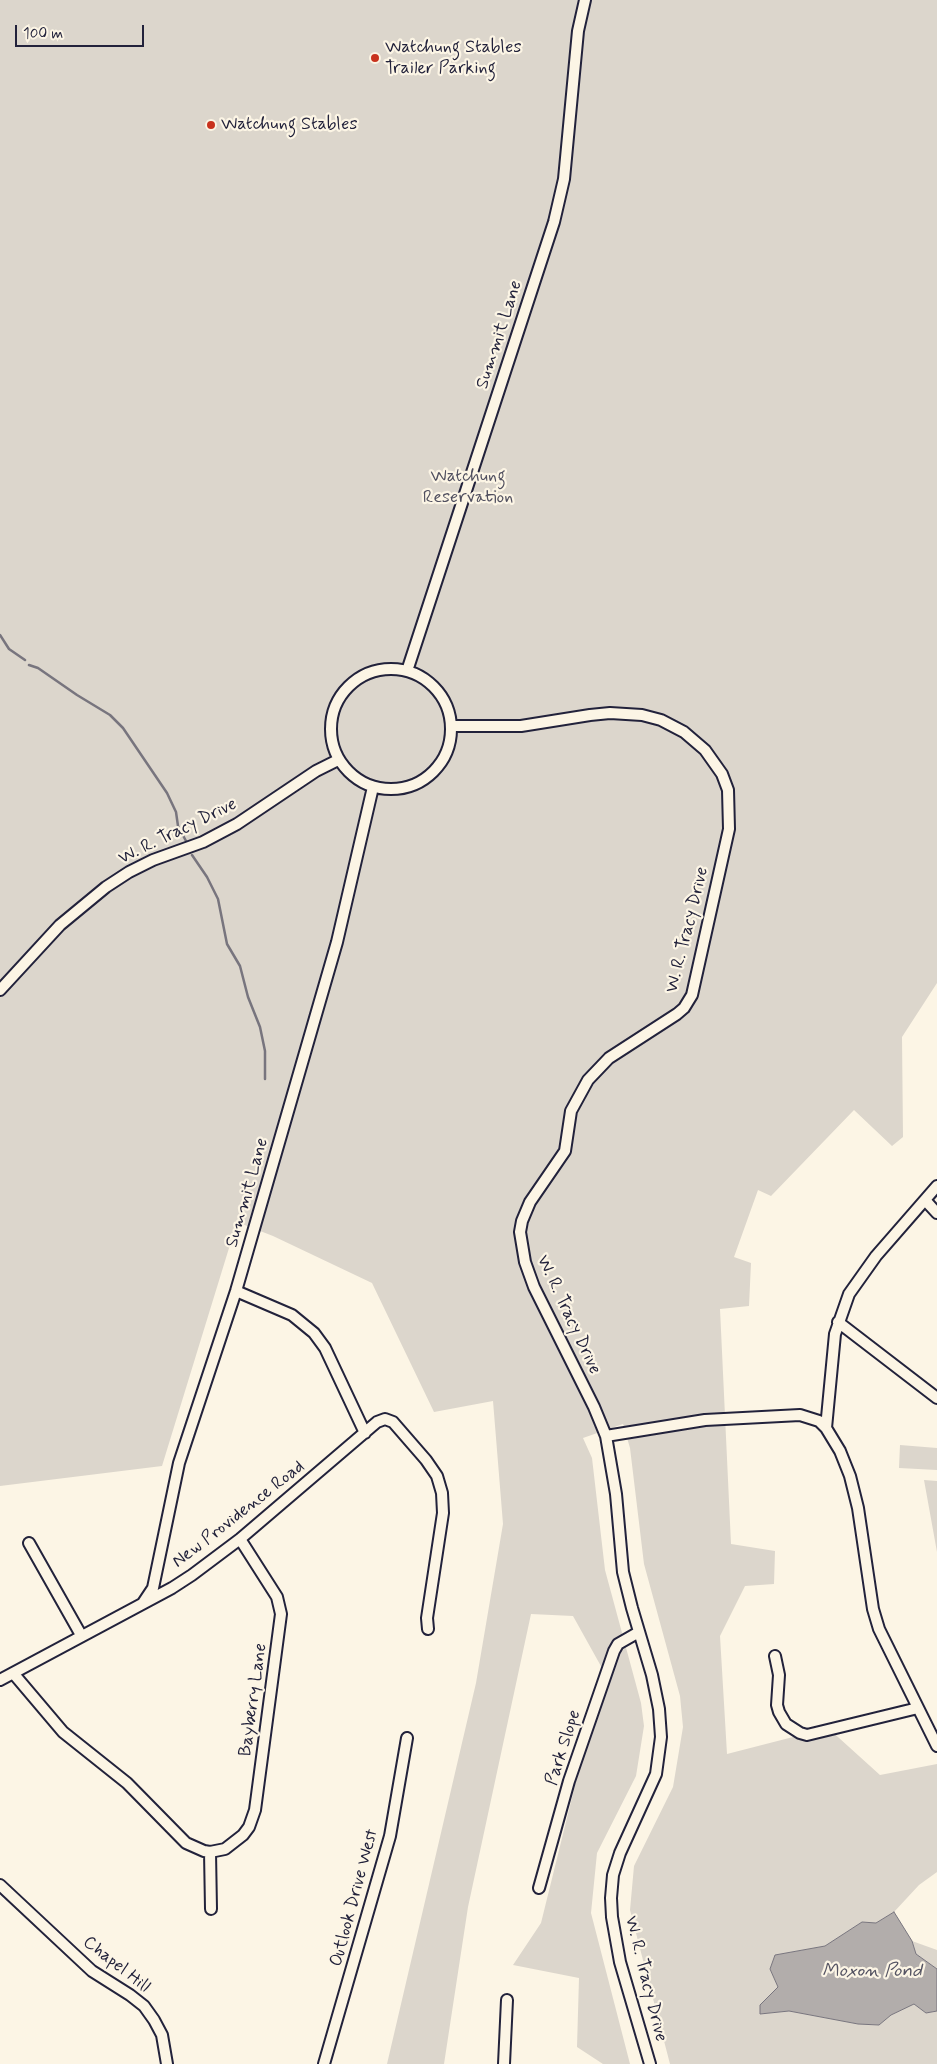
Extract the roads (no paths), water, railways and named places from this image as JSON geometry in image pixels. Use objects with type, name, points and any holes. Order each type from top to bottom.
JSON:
[{"type":"street","name":"Summit Lane","points":[[407,671],[554,222],[564,179],[578,31],[585,0]]},
{"type":"street","points":[[386,669],[407,671],[424,678],[438,691],[447,708],[451,726],[449,745],[441,763],[428,777],[411,786],[392,789],[373,787],[353,776],[338,760],[331,741],[331,720],[337,701],[349,685],[366,674],[386,669]]},
{"type":"street","name":"W. R. Tracy Drive","points":[[451,726],[521,726],[610,713],[642,715],[660,720],[684,732],[705,750],[722,774],[728,790],[729,829],[692,995],[684,1008],[677,1014],[609,1058],[588,1080],[571,1111],[565,1151],[530,1202],[522,1221],[520,1241],[529,1274],[594,1407],[606,1436],[616,1494],[623,1572],[658,1703],[660,1748],[651,1786],[620,1853],[614,1875],[611,1898],[618,1954],[650,2064]]},
{"type":"street","name":"W. R. Tracy Drive","points":[[0,990],[60,925],[106,887],[129,872],[153,860],[203,842],[237,824],[316,771],[338,760]]},
{"type":"street","name":"Summit Lane","points":[[143,1603],[152,1588],[179,1463],[236,1291],[338,942],[373,787]]},
{"type":"street","points":[[826,1428],[838,1322],[843,1307],[854,1285],[876,1256],[937,1186]]},
{"type":"street","points":[[925,1200],[937,1213]]},
{"type":"street","points":[[236,1291],[292,1315],[314,1333],[325,1348],[365,1433]]},
{"type":"street","points":[[838,1322],[937,1398]]},
{"type":"street","points":[[606,1436],[689,1422],[800,1415],[819,1420],[826,1428],[846,1462],[854,1490],[875,1619],[937,1746]]},
{"type":"street","name":"New Providence Road","points":[[0,1680],[192,1575],[240,1539],[377,1422],[385,1419],[397,1427],[429,1464],[437,1476],[442,1493],[444,1512],[428,1629]]},
{"type":"street","name":"Bayberry Lane","points":[[210,1852],[225,1849],[238,1840],[249,1827],[255,1810],[281,1614],[278,1597],[240,1539]]},
{"type":"street","points":[[28,1543],[81,1635]]},
{"type":"street","name":"Park Slope","points":[[538,1888],[570,1781],[614,1651],[618,1644],[639,1632]]},
{"type":"street","points":[[775,1656],[779,1675],[779,1712],[786,1724],[800,1733],[806,1735],[918,1708]]},
{"type":"street","points":[[13,1673],[62,1732],[127,1783],[186,1843],[210,1852],[211,1909]]},
{"type":"street","name":"Outlook Drive West","points":[[324,2064],[390,1836],[407,1738]]},
{"type":"street","name":"Chapel Hill","points":[[0,1885],[92,1971],[144,2006],[162,2035],[166,2064]]},
{"type":"street","points":[[504,2064],[507,2000]]},
{"type":"water","name":"Moxon Pond","points":[[894,1912],[912,1941],[916,1954],[937,1969],[937,2011],[926,2013],[914,2004],[891,2015],[879,2025],[858,2024],[789,2011],[760,2014],[760,2005],[778,1987],[770,1969],[775,1955],[825,1946],[862,1922],[876,1923]]},
{"type":"waterway","points":[[0,635],[9,649],[25,660]]},
{"type":"waterway","points":[[29,665],[38,668],[110,715],[123,728],[167,793],[176,812],[178,826],[186,841]]},
{"type":"waterway","points":[[192,855],[207,877],[218,899],[227,944],[240,966],[248,997],[260,1027],[265,1051],[265,1079]]},
{"type":"place","name":"Watchung Stables Trailer Parking","points":[[375,58]]},
{"type":"place","name":"Watchung Stables","points":[[211,125]]},
{"type":"park label","name":"Watchung Reservation","points":[[468,487]]}]
